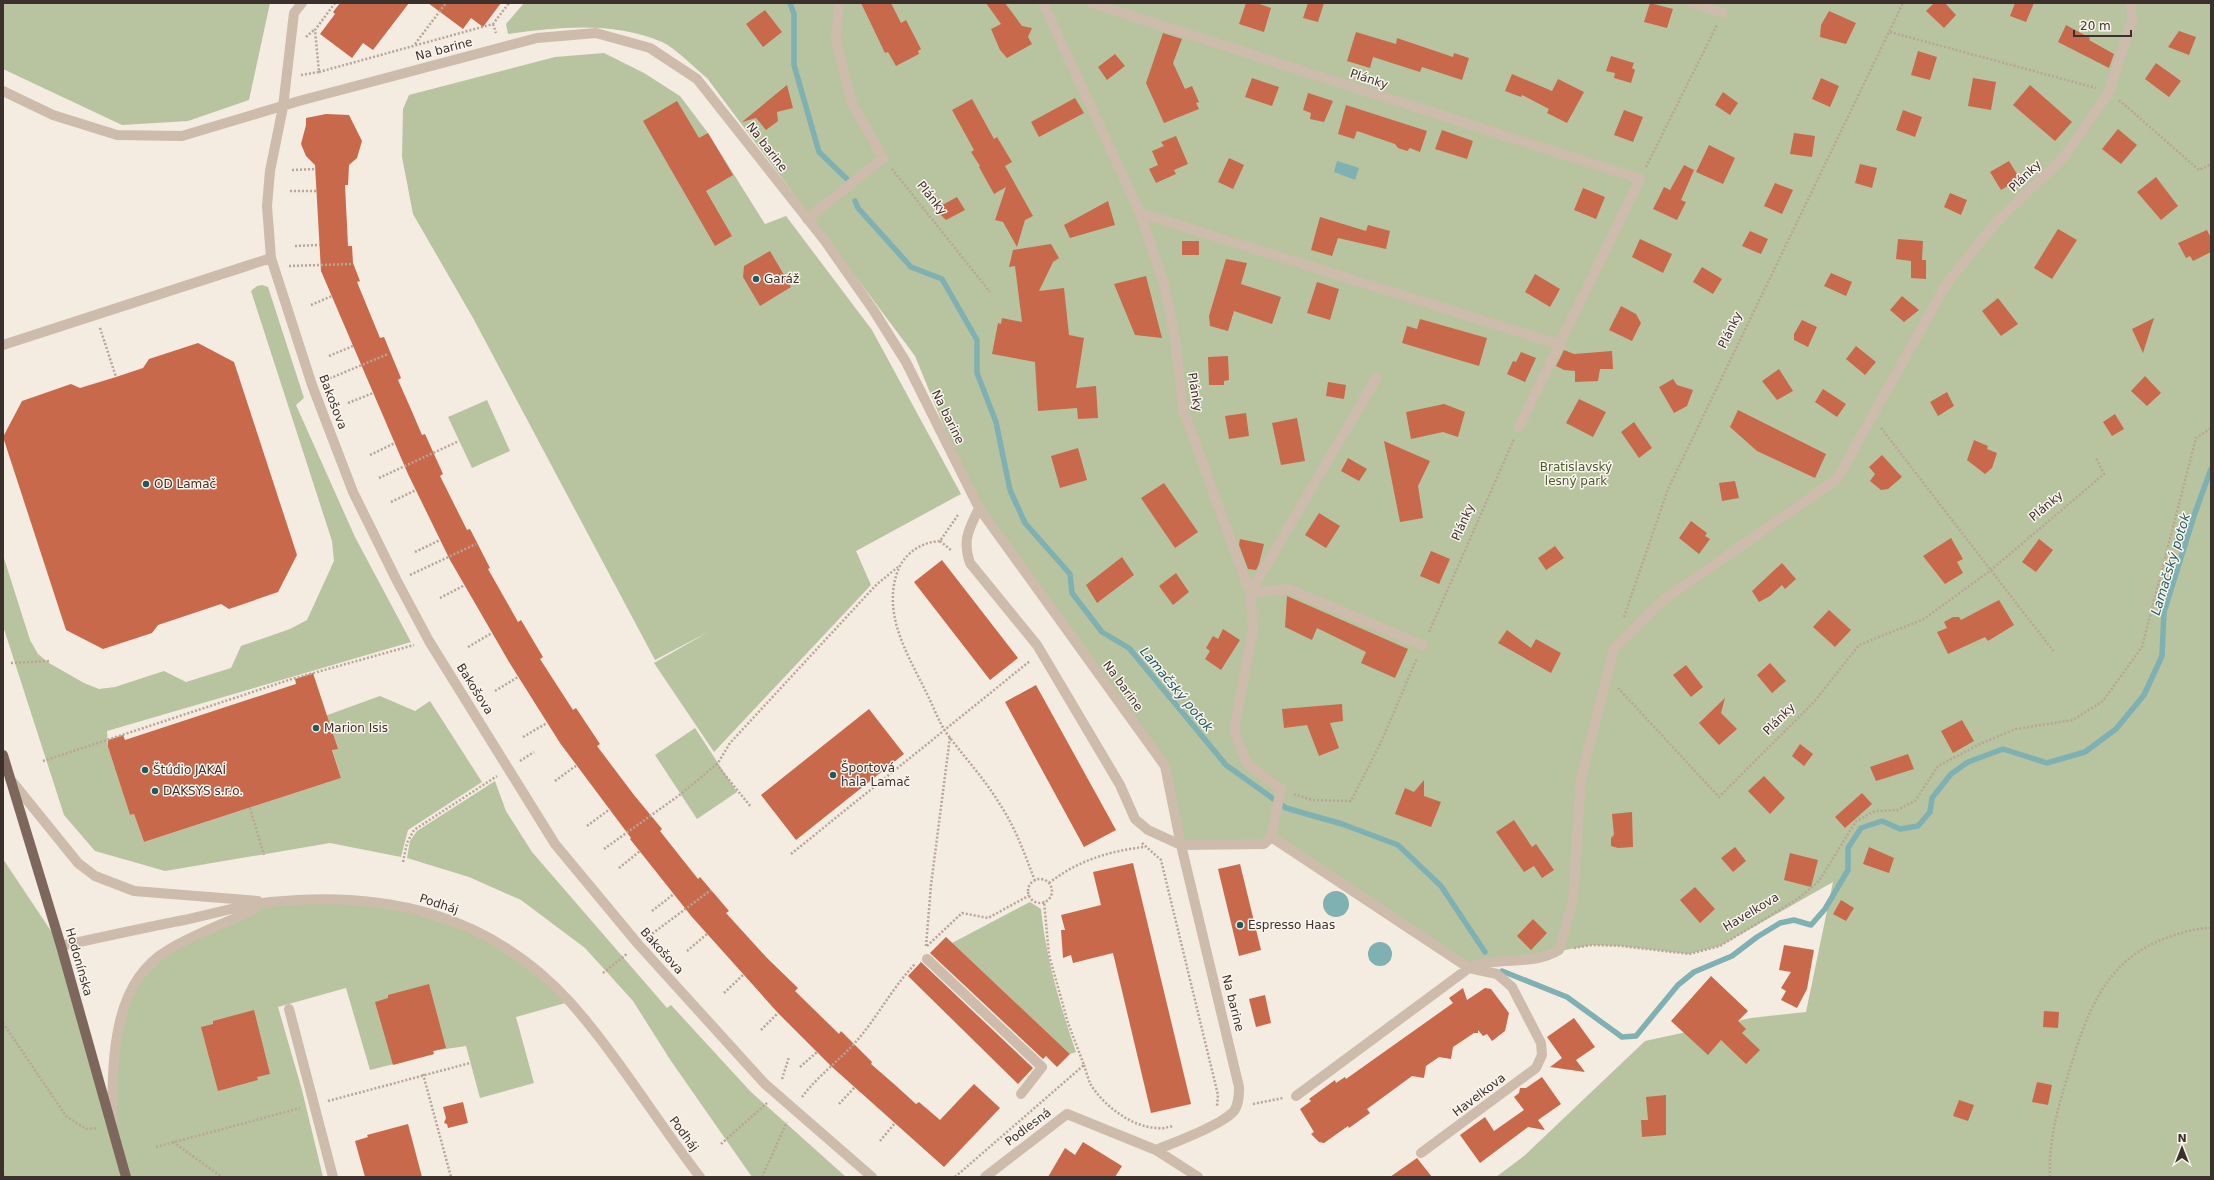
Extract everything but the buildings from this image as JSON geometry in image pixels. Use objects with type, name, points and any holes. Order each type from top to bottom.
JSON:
[{"type":"main road","name":"Hodonínska","points":[[3,755],[61,946],[126,1177]]},
{"type":"street","name":"Bakošova","points":[[302,3],[294,13],[283,107],[270,171],[267,206],[272,263],[312,385],[353,492],[397,581],[429,640],[555,844],[638,944],[764,1083],[872,1177]]},
{"type":"street","points":[[807,219],[883,158],[852,103],[836,42],[839,3]]},
{"type":"street","name":"Plánky","points":[[1043,3],[1140,213],[1165,292],[1175,338],[1183,409],[1250,593],[1252,629],[1234,731],[1248,764],[1281,789]]},
{"type":"street","name":"Plánky","points":[[1091,3],[1640,179]]},
{"type":"street","points":[[1692,3],[1723,13]]},
{"type":"street","name":"Plánky","points":[[1559,950],[1573,900],[1581,778],[1614,648],[1665,599],[1837,479],[1947,283],[1999,219],[2064,157],[2109,92],[2132,21],[2131,3]]},
{"type":"street","name":"Na barine","points":[[3,91],[53,115],[117,135],[182,136],[299,101],[537,38],[596,33],[650,48],[697,79],[807,219],[874,311],[906,362],[979,508],[1165,766],[1181,845],[1239,1087],[1239,1099],[1234,1111],[1220,1122],[1156,1150]]},
{"type":"street","points":[[1519,427],[1561,345],[1640,179]]},
{"type":"street","points":[[1140,213],[1561,345]]},
{"type":"street","points":[[3,345],[96,315],[272,263]]},
{"type":"street","points":[[1250,593],[1377,377]]},
{"type":"street","points":[[979,508],[966,538],[965,549],[970,563],[1037,645],[1120,785],[1135,819],[1148,830],[1181,845],[1264,844],[1271,837],[1281,789]]},
{"type":"street","points":[[1250,593],[1289,589],[1423,645]]},
{"type":"street","points":[[10,779],[78,863],[95,876],[134,891],[270,902]]},
{"type":"street","points":[[1271,837],[1469,968]]},
{"type":"street","name":"Podháj","points":[[61,946],[270,902],[347,900],[404,906],[462,925],[487,936],[514,951],[551,983],[593,1029],[700,1177]]},
{"type":"street","points":[[112,1127],[113,1074],[117,1036],[125,1006],[139,979],[147,968],[167,950],[270,902]]},
{"type":"street","points":[[1296,1096],[1469,968],[1483,962],[1536,960],[1548,957],[1559,950]]},
{"type":"street","points":[[923,956],[1042,1067],[1021,1094]]},
{"type":"street","name":"Havelkova","points":[[1422,1153],[1536,1068],[1542,1056],[1541,1043],[1512,987],[1497,974],[1469,968]]},
{"type":"street","points":[[289,1009],[333,1177]]},
{"type":"street","name":"Podlesná","points":[[985,1177],[1067,1114],[1156,1150]]},
{"type":"street","points":[[1156,1150],[1198,1177]]},
{"type":"path","points":[[319,72],[315,30],[335,3]]},
{"type":"path","points":[[415,45],[446,3]]},
{"type":"path","points":[[299,101],[301,76],[494,24],[509,3]]},
{"type":"path","name":"Plánky","points":[[1624,619],[1668,489],[1903,3]]},
{"type":"path","points":[[1640,179],[1723,13]]},
{"type":"path","points":[[1890,32],[2109,92],[2199,170],[2211,164]]},
{"type":"path","name":"Plánky","points":[[883,158],[990,292]]},
{"type":"path","points":[[292,170],[315,169]]},
{"type":"path","points":[[290,191],[316,191]]},
{"type":"path","points":[[295,246],[320,245]]},
{"type":"path","points":[[272,263],[352,264]]},
{"type":"path","points":[[311,305],[332,296]]},
{"type":"path","points":[[96,315],[116,377]]},
{"type":"path","points":[[329,356],[353,346]]},
{"type":"path","points":[[312,385],[388,354]]},
{"type":"path","points":[[348,403],[373,393]]},
{"type":"path","points":[[1870,421],[1883,430],[2054,652]]},
{"type":"path","name":"Plánky","points":[[1281,789],[1312,800],[1351,801],[1382,740],[1519,427]]},
{"type":"path","name":"Havelkova","points":[[1559,950],[1592,945],[1621,946],[1689,954],[1720,946],[1799,898],[1819,881],[1856,821],[1876,811],[1897,810],[1915,801],[1938,766],[1982,743],[2016,729],[2073,720],[2103,701],[2142,646],[2196,438],[2211,428]]},
{"type":"path","points":[[379,478],[459,441]]},
{"type":"path","points":[[370,455],[395,444]]},
{"type":"path","name":"Plánky","points":[[1607,676],[1719,797],[1814,702],[1859,645],[1924,619],[1991,570],[2104,474],[2096,458]]},
{"type":"path","points":[[391,502],[416,490]]},
{"type":"path","points":[[940,541],[972,495]]},
{"type":"path","points":[[415,552],[440,540]]},
{"type":"path","points":[[604,849],[681,794],[716,764],[730,743],[877,584],[898,567],[906,556],[927,542],[940,541],[956,554]]},
{"type":"path","points":[[397,581],[476,544]]},
{"type":"path","points":[[898,567],[894,583],[892,602],[897,629],[944,729],[1001,806],[1021,844],[1035,881]]},
{"type":"path","points":[[440,598],[465,585]]},
{"type":"path","points":[[468,647],[492,633]]},
{"type":"path","points":[[43,761],[292,679],[429,640]]},
{"type":"path","points":[[791,854],[1035,657]]},
{"type":"path","points":[[11,663],[50,661]]},
{"type":"path","points":[[495,691],[518,677]]},
{"type":"path","points":[[523,737],[547,723]]},
{"type":"path","points":[[762,1177],[793,1108],[814,1081],[854,1044],[900,980],[923,956],[926,947],[931,885],[950,737]]},
{"type":"path","points":[[402,862],[407,843],[414,830],[534,752]]},
{"type":"path","points":[[716,764],[751,807]]},
{"type":"path","points":[[555,781],[577,765]]},
{"type":"path","points":[[250,808],[264,855]]},
{"type":"path","points":[[587,826],[610,809]]},
{"type":"path","points":[[1140,840],[1144,847],[1161,860],[1218,1095],[1217,1106],[1213,1110]]},
{"type":"path","points":[[1049,883],[1067,870],[1116,850],[1144,847]]},
{"type":"path","points":[[619,868],[640,852]]},
{"type":"path","points":[[1044,880],[1049,883],[1052,892],[1046,901],[1038,902],[1030,895],[1029,888],[1035,881],[1044,880]]},
{"type":"path","points":[[638,944],[712,890]]},
{"type":"path","points":[[652,911],[674,894]]},
{"type":"path","points":[[926,947],[962,913],[988,918],[1030,895]]},
{"type":"path","points":[[2050,1177],[2051,1148],[2059,1104],[2085,1022],[2098,995],[2111,975],[2134,953],[2160,940],[2180,933],[2211,928]]},
{"type":"path","points":[[687,951],[707,934]]},
{"type":"path","points":[[603,973],[616,962]]},
{"type":"path","points":[[724,993],[744,974]]},
{"type":"path","points":[[761,1030],[778,1013]]},
{"type":"path","points":[[3,1024],[66,1116],[86,1130],[112,1127]]},
{"type":"path","points":[[800,1068],[817,1052]]},
{"type":"path","points":[[721,1144],[777,1094],[789,1057]]},
{"type":"path","points":[[1084,1065],[1090,1084],[1102,1099],[1118,1112],[1142,1126],[1158,1128],[1176,1126]]},
{"type":"path","points":[[423,1074],[451,1177]]},
{"type":"path","points":[[839,1104],[855,1087]]},
{"type":"path","points":[[1254,1104],[1296,1096]]},
{"type":"path","points":[[880,1141],[895,1124]]},
{"type":"path","points":[[156,1147],[172,1142],[222,1177]]},
{"type":"green space","points":[[3,3],[270,3],[249,100],[188,121],[122,125],[3,69]]},
{"type":"green space","name":"Bratislavský lesný park","points":[[524,3],[2211,3],[2211,1177],[1496,1177],[1524,1156],[1645,1041],[1751,1018],[1806,1012],[1833,882],[1720,946],[1689,954],[1621,946],[1592,945],[1469,968],[1271,837],[1264,844],[1181,845],[1165,766],[972,495],[915,356],[707,78],[679,53],[662,42],[644,35],[605,28],[546,29],[508,34],[506,24]]},
{"type":"green space","points":[[604,53],[644,73],[680,96],[708,133],[765,224],[786,216],[872,330],[961,494],[856,551],[871,585],[714,752],[654,663],[710,631],[655,660],[473,318],[413,214],[402,157],[403,109],[409,95],[555,57]]},
{"type":"green space","points":[[262,285],[268,287],[304,398],[296,405],[355,537],[411,642],[107,731],[108,747],[130,815],[134,814],[144,842],[341,778],[322,717],[380,696],[415,711],[430,701],[482,782],[408,830],[401,857],[330,843],[165,871],[95,851],[64,815],[3,626],[3,555],[30,640],[38,654],[49,663],[84,683],[99,689],[115,687],[164,671],[186,682],[231,668],[241,646],[290,629],[307,620],[334,561],[332,541],[251,291],[257,286]]},
{"type":"green space","points":[[487,400],[510,451],[472,468],[448,417]]},
{"type":"green space","points":[[695,728],[737,792],[697,819],[655,755]]},
{"type":"green space","points":[[495,781],[506,811],[532,852],[667,1008],[671,1005],[751,1092],[846,1177],[752,1177],[671,1061],[633,1001],[585,948],[521,900],[469,877],[407,858],[410,841],[417,831]]},
{"type":"green space","points":[[3,859],[61,946],[111,1125],[113,1074],[129,997],[156,959],[270,902],[377,902],[487,936],[569,1002],[516,1017],[534,1083],[480,1098],[466,1046],[433,1051],[434,1054],[370,1070],[346,988],[278,1007],[302,1090],[323,1177],[3,1177]]},
{"type":"green space","points":[[1030,902],[1041,909],[1046,946],[1054,982],[1076,1052],[1070,1054],[952,943]]},
{"type":"water","points":[[1337,161],[1359,168],[1355,180],[1334,172]]},
{"type":"water","points":[[1336,891],[1345,895],[1349,904],[1345,913],[1336,917],[1327,913],[1323,904],[1327,895]]},
{"type":"water","points":[[1380,942],[1389,945],[1392,954],[1389,963],[1380,966],[1371,963],[1368,954],[1371,945]]},
{"type":"waterway","name":"Lamačský potok","points":[[790,3],[794,14],[794,65],[819,152],[848,180]]},
{"type":"waterway","name":"Lamačský potok","points":[[855,201],[858,208],[911,267],[942,279],[977,340],[977,373],[996,422],[1010,490],[1025,523],[1070,574],[1072,593],[1102,632],[1129,648],[1226,765],[1286,808],[1342,824],[1398,845],[1441,886],[1485,952]]},
{"type":"waterway","name":"Lamačský potok","points":[[1502,971],[1567,997],[1622,1037],[1636,1036],[1678,985],[1694,972],[1732,956],[1757,937],[1780,923],[1794,920],[1811,925],[1825,909],[1848,870],[1848,848],[1861,828],[1882,821],[1900,829],[1918,826],[1930,812],[1932,798],[1951,774],[1968,762],[2003,749],[2047,763],[2085,752],[2116,729],[2144,695],[2162,656],[2164,612],[2195,513],[2211,469]]},
{"type":"place","name":"Garáž","points":[[756,279]]},
{"type":"place","name":"OD Lamač","points":[[146,484]]},
{"type":"place","name":"Marion Isis","points":[[316,728]]},
{"type":"place","name":"Štúdio JAKAÍ","points":[[145,770]]},
{"type":"place","name":"Športová hala Lamač","points":[[833,775]]},
{"type":"place","name":"DAKSYS s.r.o.","points":[[155,791]]},
{"type":"place","name":"Espresso Haas","points":[[1240,925]]}]
